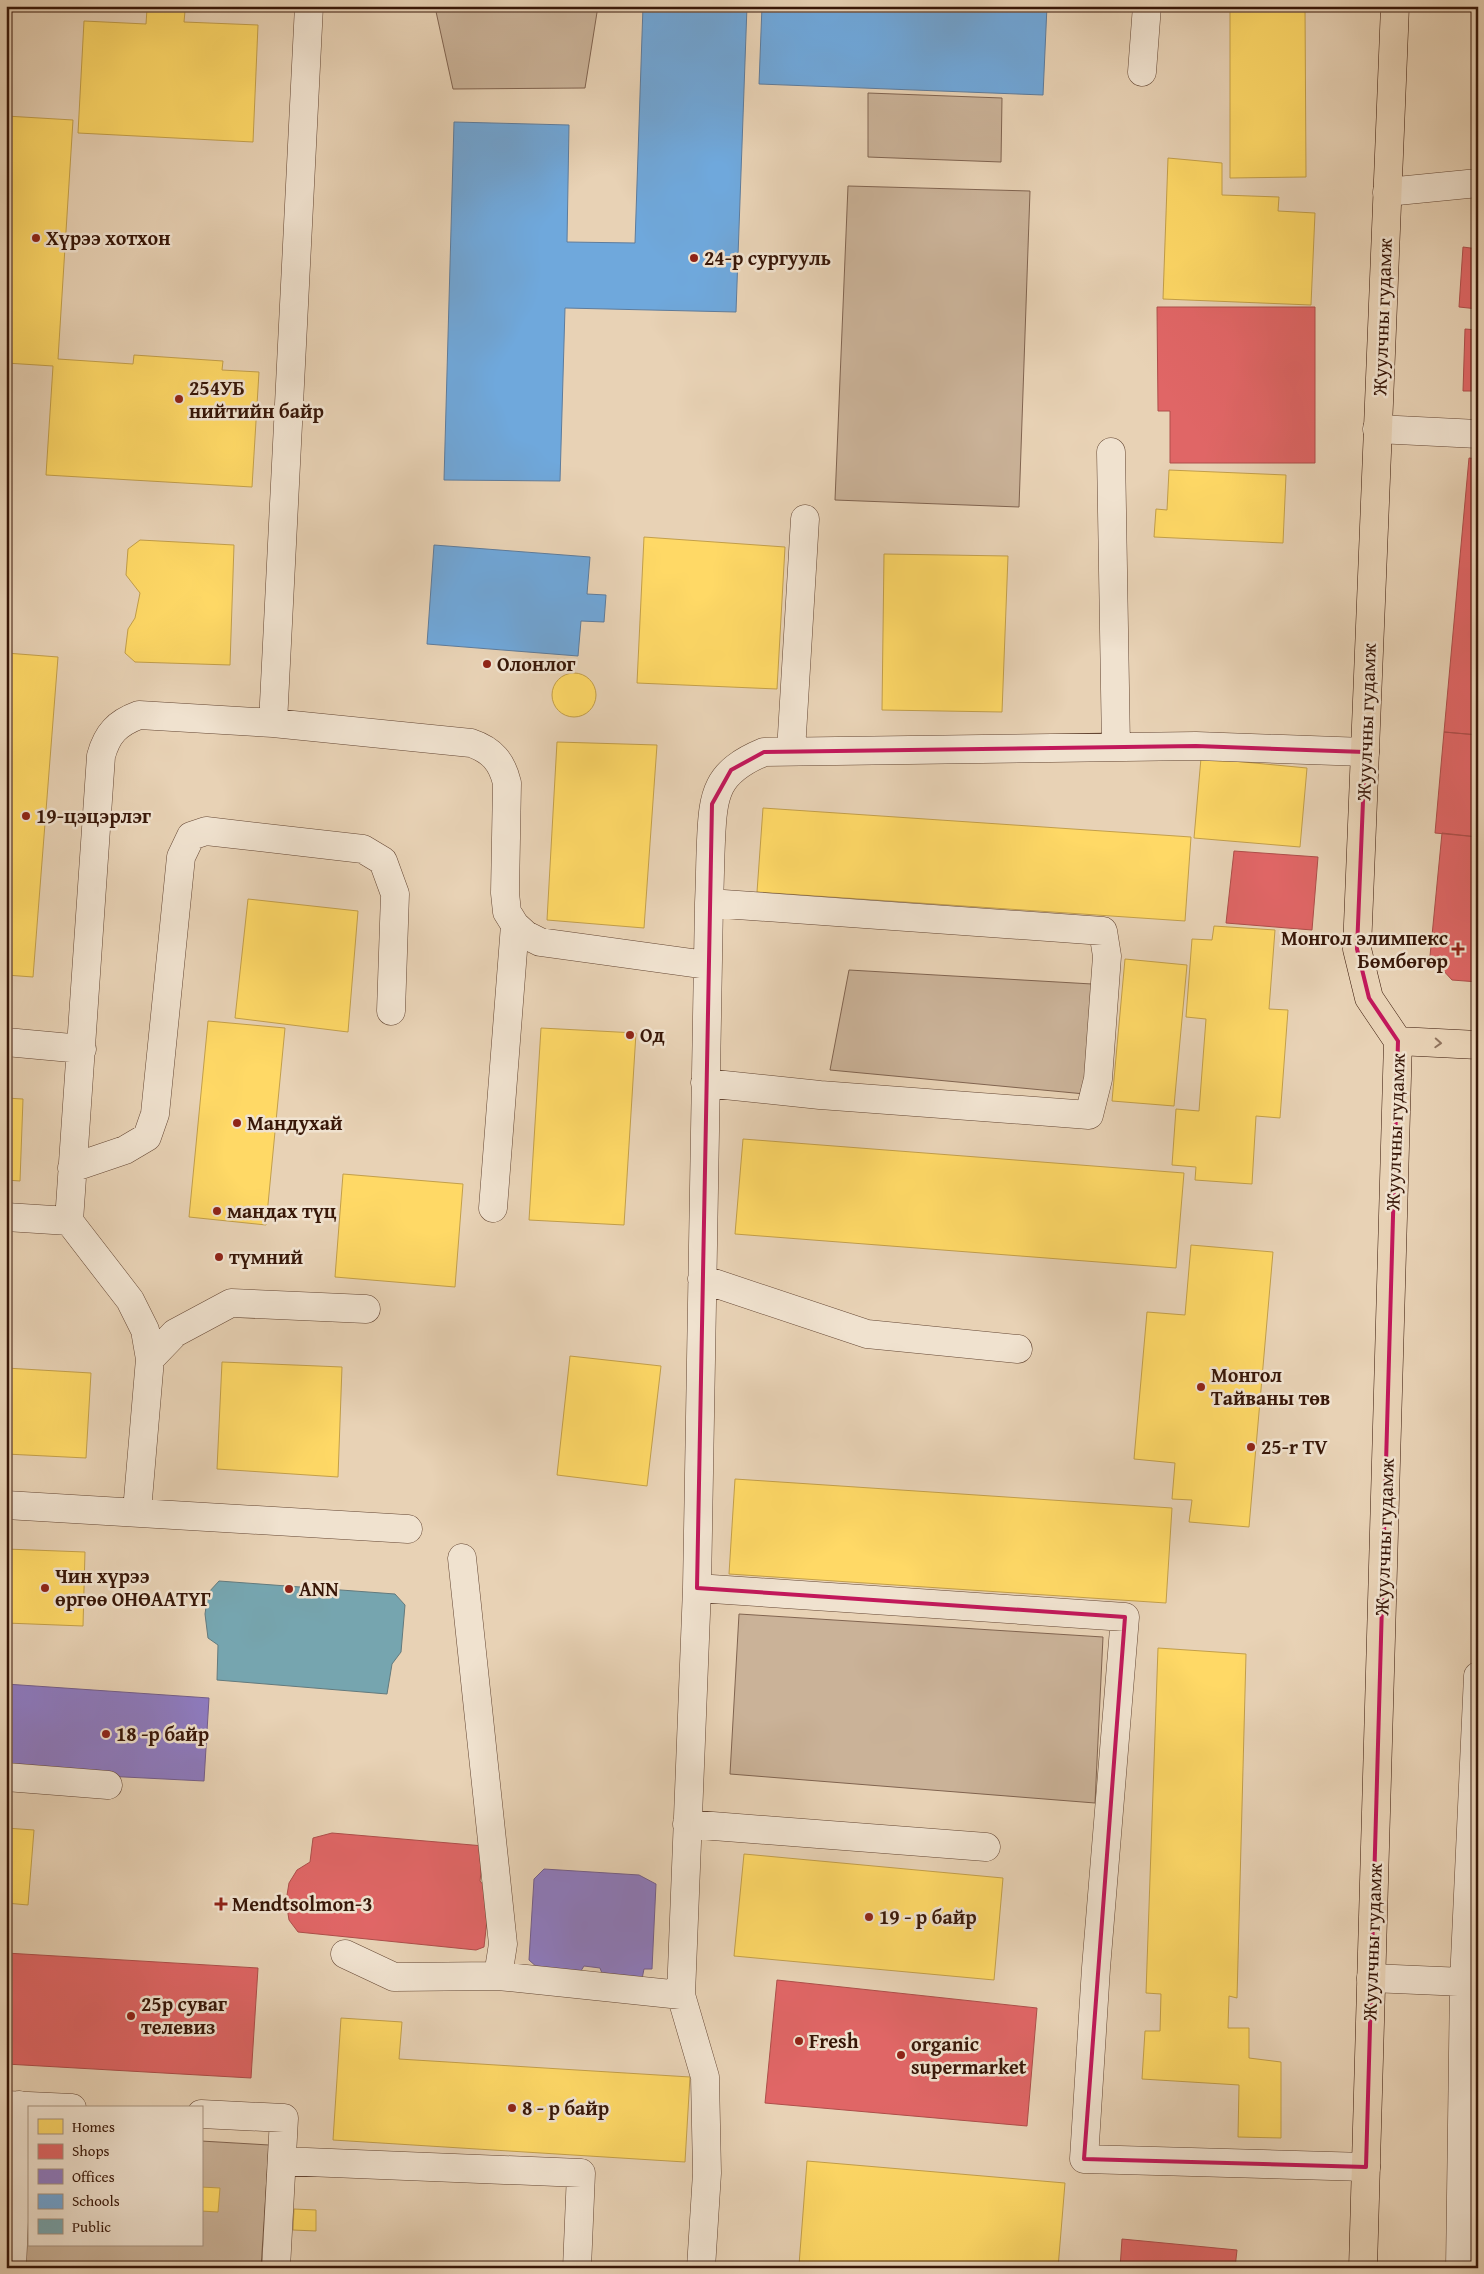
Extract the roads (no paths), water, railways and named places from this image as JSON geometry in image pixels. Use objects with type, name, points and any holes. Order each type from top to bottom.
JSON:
[{"type":"main road","name":"Жуулчны гудамж","points":[[1363,2268],[1398,1042],[1369,998],[1357,949],[1386,192],[1395,6]]},
{"type":"main road","points":[[1398,1042],[1478,1046]]},
{"type":"street","points":[[272,723],[309,6]]},
{"type":"street","points":[[1142,72],[1147,6]]},
{"type":"street","points":[[1386,192],[1478,184]]},
{"type":"street","points":[[1377,428],[1478,434]]},
{"type":"street","points":[[1110,452],[1116,747]]},
{"type":"street","points":[[791,751],[805,519]]},
{"type":"street","points":[[138,1511],[150,1359],[145,1330],[130,1300],[69,1221],[101,756],[105,741],[113,729],[125,720],[139,715],[272,723],[471,743],[485,748],[496,757],[504,769],[508,783],[505,893],[507,912],[515,925],[526,935],[540,942],[707,965]]},
{"type":"street","points":[[701,2268],[707,2145],[705,2077],[681,1995],[697,1588],[707,965],[712,804],[719,786],[731,770],[746,759],[764,752],[1196,746],[1365,752]]},
{"type":"street","points":[[72,1168],[124,1150],[147,1137],[150,1129],[155,1114],[181,857],[191,836],[206,831],[363,849],[383,861],[395,894],[391,1011]]},
{"type":"street","points":[[705,1083],[820,1095],[1088,1115],[1098,1079],[1107,956],[1103,931],[709,903]]},
{"type":"street","points":[[493,1208],[515,925]]},
{"type":"street","points":[[6,1042],[82,1049]]},
{"type":"street","points":[[6,1217],[69,1221]]},
{"type":"street","points":[[702,1279],[867,1334],[1018,1349]]},
{"type":"street","points":[[150,1359],[175,1333],[231,1303],[366,1309]]},
{"type":"street","points":[[6,1505],[138,1511],[408,1529]]},
{"type":"street","points":[[462,1558],[503,1944],[498,1976]]},
{"type":"street","points":[[697,1588],[1125,1617],[1096,1968],[1084,2159],[1366,2167]]},
{"type":"street","points":[[1460,2268],[1464,1982],[1478,1676]]},
{"type":"street","points":[[6,1778],[108,1785]]},
{"type":"street","points":[[688,1824],[986,1847]]},
{"type":"street","points":[[345,1954],[394,1977],[498,1976],[681,1995]]},
{"type":"street","points":[[1371,1978],[1464,1982]]},
{"type":"street","points":[[12,2268],[13,2105],[33,2106]]},
{"type":"street","points":[[202,2114],[284,2118],[276,2268]]},
{"type":"street","points":[[282,2161],[582,2173],[577,2268]]},
{"type":"place","name":"Хүрээ хотхон","points":[[36,238]]},
{"type":"place","name":"24-р сургууль","points":[[694,258]]},
{"type":"place","name":"254УБ нийтийн байр","points":[[179,399]]},
{"type":"place","name":"Олонлог","points":[[487,664]]},
{"type":"place","name":"19-цэцэрлэг","points":[[26,816]]},
{"type":"place","name":"Монгол элимпекс Бөмбөгөр","points":[[1458,949]]},
{"type":"place","name":"Од","points":[[630,1035]]},
{"type":"place","name":"Мандухай","points":[[237,1123]]},
{"type":"place","name":"мандах түц","points":[[217,1211]]},
{"type":"place","name":"түмний","points":[[219,1257]]},
{"type":"place","name":"Монгол Тайваны төв","points":[[1201,1387]]},
{"type":"place","name":"25-r TV","points":[[1251,1447]]},
{"type":"place","name":"Чин хүрээ өргөө ОНӨААТҮГ","points":[[45,1588]]},
{"type":"place","name":"ANN","points":[[289,1589]]},
{"type":"place","name":"18 -р байр","points":[[106,1734]]},
{"type":"place","name":"Mendtsolmon-3","points":[[221,1904]]},
{"type":"place","name":"19 - р байр","points":[[869,1917]]},
{"type":"place","name":"25р суваг телевиз","points":[[131,2016]]},
{"type":"place","name":"Fresh","points":[[799,2041]]},
{"type":"place","name":"organic supermarket","points":[[901,2055]]},
{"type":"place","name":"8 - р байр","points":[[512,2108]]}]
